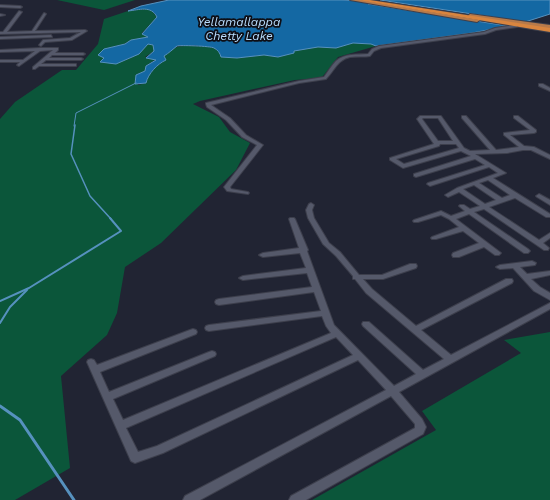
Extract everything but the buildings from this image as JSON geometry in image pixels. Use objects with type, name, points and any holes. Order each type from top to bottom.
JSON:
[{"type":"highway","points":[[356,0],[375,1],[550,29]]},
{"type":"highway","points":[[367,0],[525,25]]},
{"type":"main road","points":[[375,1],[516,26],[550,29]]},
{"type":"main road","points":[[494,19],[550,29]]},
{"type":"street","points":[[0,6],[20,7]]},
{"type":"street","points":[[2,33],[20,12]]},
{"type":"street","points":[[33,32],[44,14]]},
{"type":"street","points":[[246,193],[229,190],[227,187],[260,145],[241,133],[233,124],[208,104],[298,82],[325,78],[335,64],[342,58],[369,55],[373,50],[380,47],[485,33],[495,29],[516,26]]},
{"type":"street","points":[[2,33],[85,31],[74,39],[44,41],[41,47],[19,65]]},
{"type":"street","points":[[0,38],[58,36]]},
{"type":"street","points":[[34,68],[67,40]]},
{"type":"street","points":[[11,43],[56,49],[87,50]]},
{"type":"street","points":[[0,51],[30,50],[48,44]]},
{"type":"street","points":[[0,61],[15,50]]},
{"type":"street","points":[[11,64],[30,50]]},
{"type":"street","points":[[51,54],[83,54]]},
{"type":"street","points":[[45,59],[81,59]]},
{"type":"street","points":[[0,61],[24,61]]},
{"type":"street","points":[[39,65],[75,65]]},
{"type":"street","points":[[541,85],[550,90]]},
{"type":"street","points":[[437,143],[419,119],[422,117],[439,118],[462,149],[503,173],[474,183],[448,195]]},
{"type":"street","points":[[516,117],[534,131],[506,134],[523,148]]},
{"type":"street","points":[[464,118],[494,151]]},
{"type":"street","points":[[457,142],[437,143],[437,145],[392,159],[403,166],[462,149]]},
{"type":"street","points":[[469,153],[532,148],[550,157]]},
{"type":"street","points":[[416,175],[475,157]]},
{"type":"street","points":[[430,184],[489,165]]},
{"type":"street","points":[[488,178],[548,216]]},
{"type":"street","points":[[474,183],[501,200]]},
{"type":"street","points":[[459,189],[546,248]]},
{"type":"street","points":[[451,218],[516,195]]},
{"type":"street","points":[[540,196],[550,203]]},
{"type":"street","points":[[311,205],[309,210],[312,218],[326,244],[338,254],[369,291],[451,360]]},
{"type":"street","points":[[462,206],[526,251]]},
{"type":"street","points":[[416,221],[441,213],[451,218],[497,254]]},
{"type":"street","points":[[292,219],[330,326],[336,334],[393,391],[419,422],[421,427],[419,431],[295,500]]},
{"type":"street","points":[[434,238],[464,228]]},
{"type":"street","points":[[539,242],[550,235]]},
{"type":"street","points":[[456,255],[481,246],[483,243]]},
{"type":"street","points":[[262,255],[304,250]]},
{"type":"street","points":[[500,267],[532,263]]},
{"type":"street","points":[[356,277],[383,277],[413,266]]},
{"type":"street","points":[[515,266],[537,289],[550,297]]},
{"type":"street","points":[[243,278],[310,270]]},
{"type":"street","points":[[527,277],[550,272]]},
{"type":"street","points":[[416,329],[509,280]]},
{"type":"street","points":[[218,302],[317,289]]},
{"type":"street","points":[[190,500],[550,306]]},
{"type":"street","points":[[209,328],[325,313]]},
{"type":"street","points":[[366,324],[423,375]]},
{"type":"street","points":[[193,332],[92,366],[135,458],[159,450],[358,356]]},
{"type":"street","points":[[120,426],[336,334]]},
{"type":"street","points":[[107,397],[212,354]]},
{"type":"green space","points":[[57,0],[135,0],[104,10]]},
{"type":"green space","points":[[146,9],[151,10],[157,17],[142,33],[149,37],[131,40],[124,44],[104,49],[98,55],[104,58],[100,62],[126,60],[137,54],[148,44],[153,45],[154,51],[145,57],[156,59],[146,66],[145,71],[136,75],[138,85],[146,83],[153,70],[166,60],[164,56],[179,46],[212,47],[218,51],[221,57],[237,58],[264,55],[278,57],[294,53],[294,51],[318,47],[336,48],[353,43],[371,44],[376,46],[338,57],[323,76],[319,78],[295,80],[200,101],[193,104],[219,117],[230,132],[250,143],[236,170],[161,243],[125,267],[117,313],[107,335],[61,376],[70,468],[15,500],[0,500],[0,119],[15,102],[62,70],[76,70],[98,44],[104,19],[128,11]]},
{"type":"green space","points":[[550,332],[550,500],[312,500],[436,430],[422,411],[521,353],[504,340]]},
{"type":"water","name":"Yellamallappa Chetty Lake","points":[[169,0],[376,0],[368,4],[508,26],[472,33],[376,46],[371,44],[353,43],[336,48],[318,47],[294,51],[294,53],[278,57],[264,55],[237,58],[221,57],[218,51],[212,47],[177,46],[164,56],[166,60],[153,70],[146,83],[135,84],[136,75],[145,71],[146,66],[156,60],[146,58],[154,51],[153,45],[148,44],[139,54],[116,64],[100,62],[104,58],[98,55],[104,49],[125,44],[131,40],[148,37],[142,34],[157,17],[154,13],[144,9],[128,11],[141,6]]},
{"type":"water","points":[[380,0],[550,0],[550,14],[525,22]]},
{"type":"waterway","points":[[74,126],[76,113],[136,83]]},
{"type":"waterway","points":[[75,125],[71,154],[90,196],[111,219]]},
{"type":"waterway","points":[[0,301],[29,288],[121,231],[110,218]]},
{"type":"waterway","points":[[0,323],[10,307],[27,290]]},
{"type":"waterway","points":[[0,406],[20,420],[74,500]]}]
